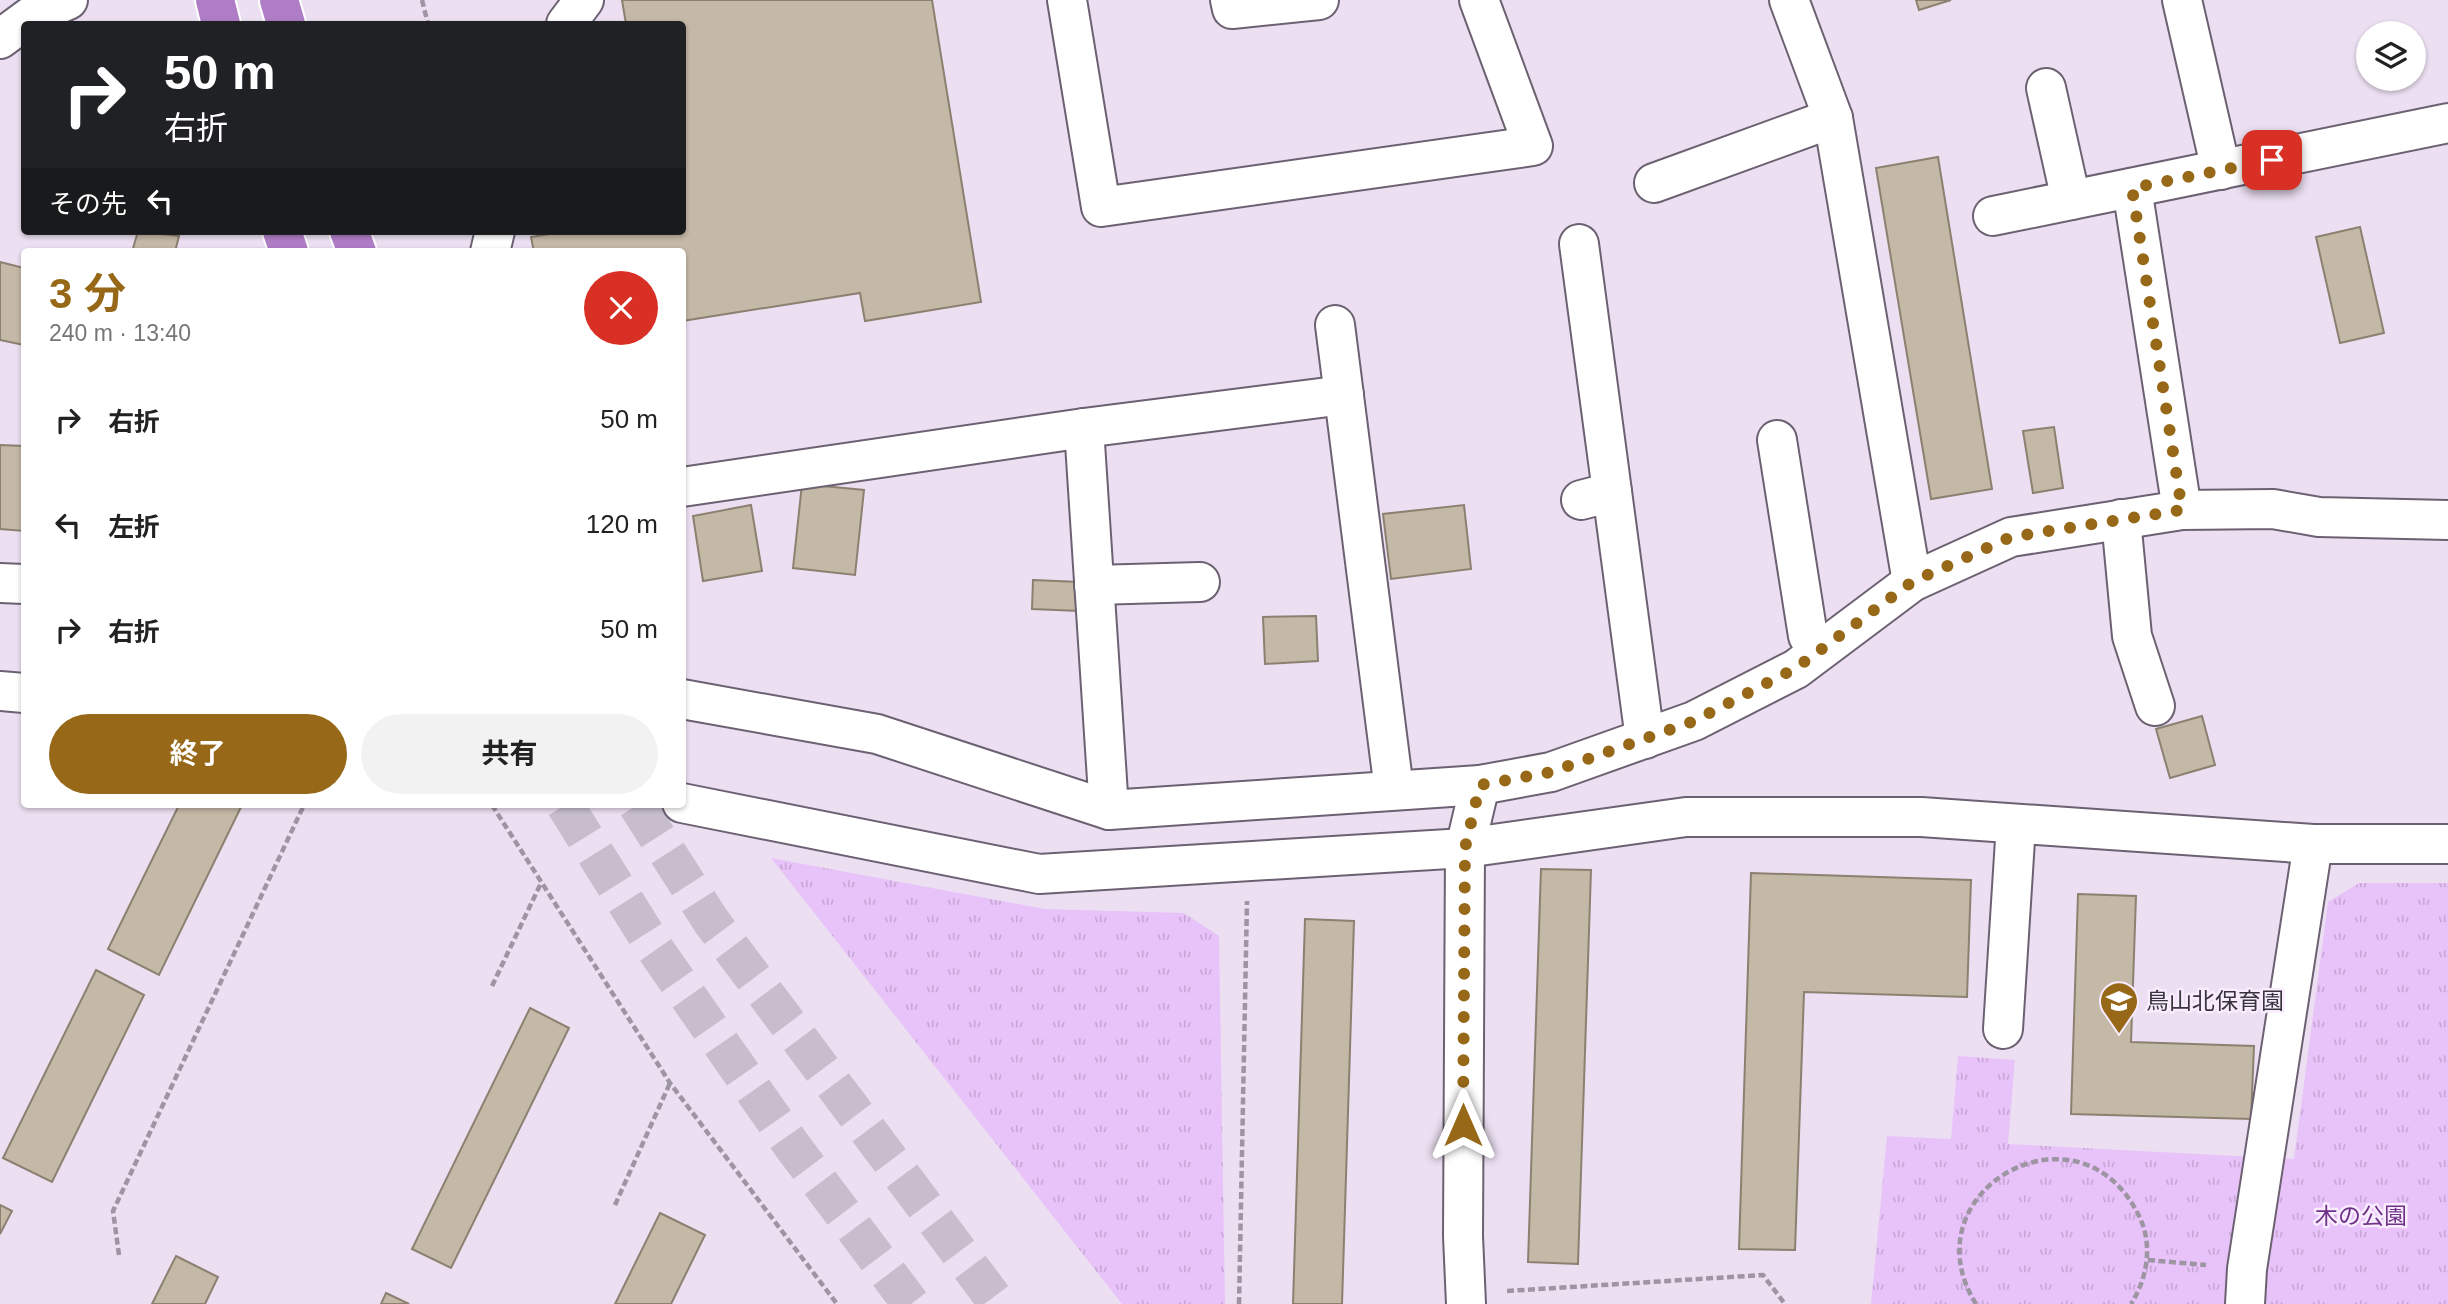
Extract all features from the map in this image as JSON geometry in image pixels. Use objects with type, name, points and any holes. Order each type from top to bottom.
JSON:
[{"type":"highway","points":[[215,0],[220,21]]},
{"type":"highway","points":[[279,0],[285,21]]},
{"type":"street","points":[[25,21],[68,0]]},
{"type":"street","points":[[568,21],[584,0]]},
{"type":"street","points":[[1067,0],[1101,207],[1533,146],[1479,0]]},
{"type":"street","points":[[1230,0],[1232,9],[1319,0]]},
{"type":"street","points":[[1789,0],[1833,118],[1912,582]]},
{"type":"street","points":[[2182,0],[2221,170]]},
{"type":"street","points":[[0,39],[21,24]]},
{"type":"street","points":[[2046,88],[2071,200]]},
{"type":"street","points":[[1654,183],[1833,118]]},
{"type":"street","points":[[1993,216],[2448,123]]},
{"type":"street","points":[[2132,188],[2182,510]]},
{"type":"street","points":[[1579,244],[1596,496],[1645,739]]},
{"type":"street","points":[[1335,325],[1394,790]]},
{"type":"street","points":[[686,486],[1084,428],[1344,395]]},
{"type":"street","points":[[1084,428],[1109,810]]},
{"type":"street","points":[[1777,440],[1808,636],[1819,652]]},
{"type":"street","points":[[686,700],[877,734],[1109,810],[1480,785],[1551,772],[1694,721],[1796,668],[1912,582],[2011,537],[2182,510],[2273,509],[2319,517],[2448,520]]},
{"type":"street","points":[[2121,519],[2132,636],[2155,706]]},
{"type":"street","points":[[1094,585],[1200,582]]},
{"type":"street","points":[[0,583],[21,584]]},
{"type":"street","points":[[0,691],[21,693]]},
{"type":"street","points":[[1465,1299],[1465,848],[1480,785]]},
{"type":"street","points":[[686,804],[1039,874],[1465,848],[1686,817],[1921,817],[2313,844],[2448,844]]},
{"type":"street","points":[[2003,1029],[2016,824]]},
{"type":"street","points":[[2246,1287],[2313,844]]},
{"type":"path","points":[[422,0],[427,21]]},
{"type":"path","points":[[119,1255],[113,1211],[303,808]]},
{"type":"path","points":[[494,808],[670,1083],[837,1304]]},
{"type":"path","points":[[1239,1304],[1248,861]]},
{"type":"path","points":[[492,986],[541,882]]},
{"type":"path","points":[[615,1205],[670,1083]]},
{"type":"path","points":[[1976,1304],[1966,1289],[1959,1260],[1962,1229],[1974,1202],[1994,1179],[2021,1164],[2050,1158],[2080,1161],[2109,1175],[2131,1199],[2144,1228],[2148,1260],[2140,1291],[2131,1304]]},
{"type":"path","points":[[2148,1260],[2246,1287]]},
{"type":"path","points":[[1465,1299],[1763,1275],[1785,1304]]},
{"type":"green space","points":[[771,858],[1045,909],[1184,913],[1219,936],[1225,1304],[1122,1304]]},
{"type":"green space","name":"木の公園","points":[[2359,883],[2448,883],[2448,1304],[1871,1304],[1887,1136],[1951,1139],[1958,1056],[2015,1060],[2008,1144],[2294,1159],[2328,902]]},
{"type":"building","points":[[622,0],[932,0],[981,302],[865,321],[860,293],[686,320],[686,248],[533,248],[531,237],[543,235],[686,235],[686,21],[626,21]]},
{"type":"building","points":[[1916,0],[1951,0],[1919,10]]},
{"type":"building","points":[[1938,157],[1992,489],[1931,499],[1876,168]]},
{"type":"building","points":[[2360,227],[2384,333],[2340,343],[2316,237]]},
{"type":"building","points":[[137,235],[179,236],[176,248],[133,248]]},
{"type":"building","points":[[0,262],[21,267],[21,344],[0,340]]},
{"type":"building","points":[[2054,427],[2063,488],[2033,493],[2023,431]]},
{"type":"building","points":[[0,445],[21,446],[21,531],[0,529]]},
{"type":"building","points":[[802,484],[864,490],[855,575],[793,568]]},
{"type":"building","points":[[751,505],[762,571],[703,581],[693,516]]},
{"type":"building","points":[[1464,505],[1471,569],[1391,579],[1383,514]]},
{"type":"building","points":[[1033,580],[1080,582],[1079,611],[1032,609]]},
{"type":"building","points":[[1316,616],[1318,661],[1265,664],[1263,617]]},
{"type":"building","points":[[2202,716],[2215,765],[2170,778],[2156,729]]},
{"type":"building","points":[[178,808],[241,808],[159,975],[108,949]]},
{"type":"building","points":[[1541,869],[1591,870],[1578,1264],[1528,1262]]},
{"type":"building","points":[[1751,873],[1971,880],[1967,997],[1804,992],[1795,1250],[1739,1249]]},
{"type":"building","points":[[2078,894],[2136,896],[2131,1042],[2254,1046],[2251,1119],[2071,1114]]},
{"type":"building","points":[[1305,919],[1354,921],[1342,1304],[1293,1304]]},
{"type":"building","points":[[96,970],[144,995],[52,1182],[3,1158]]},
{"type":"building","points":[[530,1008],[569,1028],[451,1268],[412,1249]]},
{"type":"building","points":[[0,1205],[12,1211],[0,1234]]},
{"type":"building","points":[[660,1213],[705,1235],[671,1304],[615,1304]]},
{"type":"building","points":[[176,1256],[218,1277],[205,1304],[152,1304]]},
{"type":"building","points":[[386,1293],[409,1304],[381,1304]]},
{"type":"tunnel","points":[[567,808],[655,949],[793,1147],[911,1304]]},
{"type":"tunnel","points":[[639,808],[711,921],[998,1304]]},
{"type":"place","name":"鳥山北保育園","points":[[2119,1035]]},
{"type":"route","points":[[1463,1125],[1465,848],[1480,785],[1551,772],[1694,721],[1796,668],[1912,582],[2011,537],[2182,510],[2132,188],[2272,160]]}]
